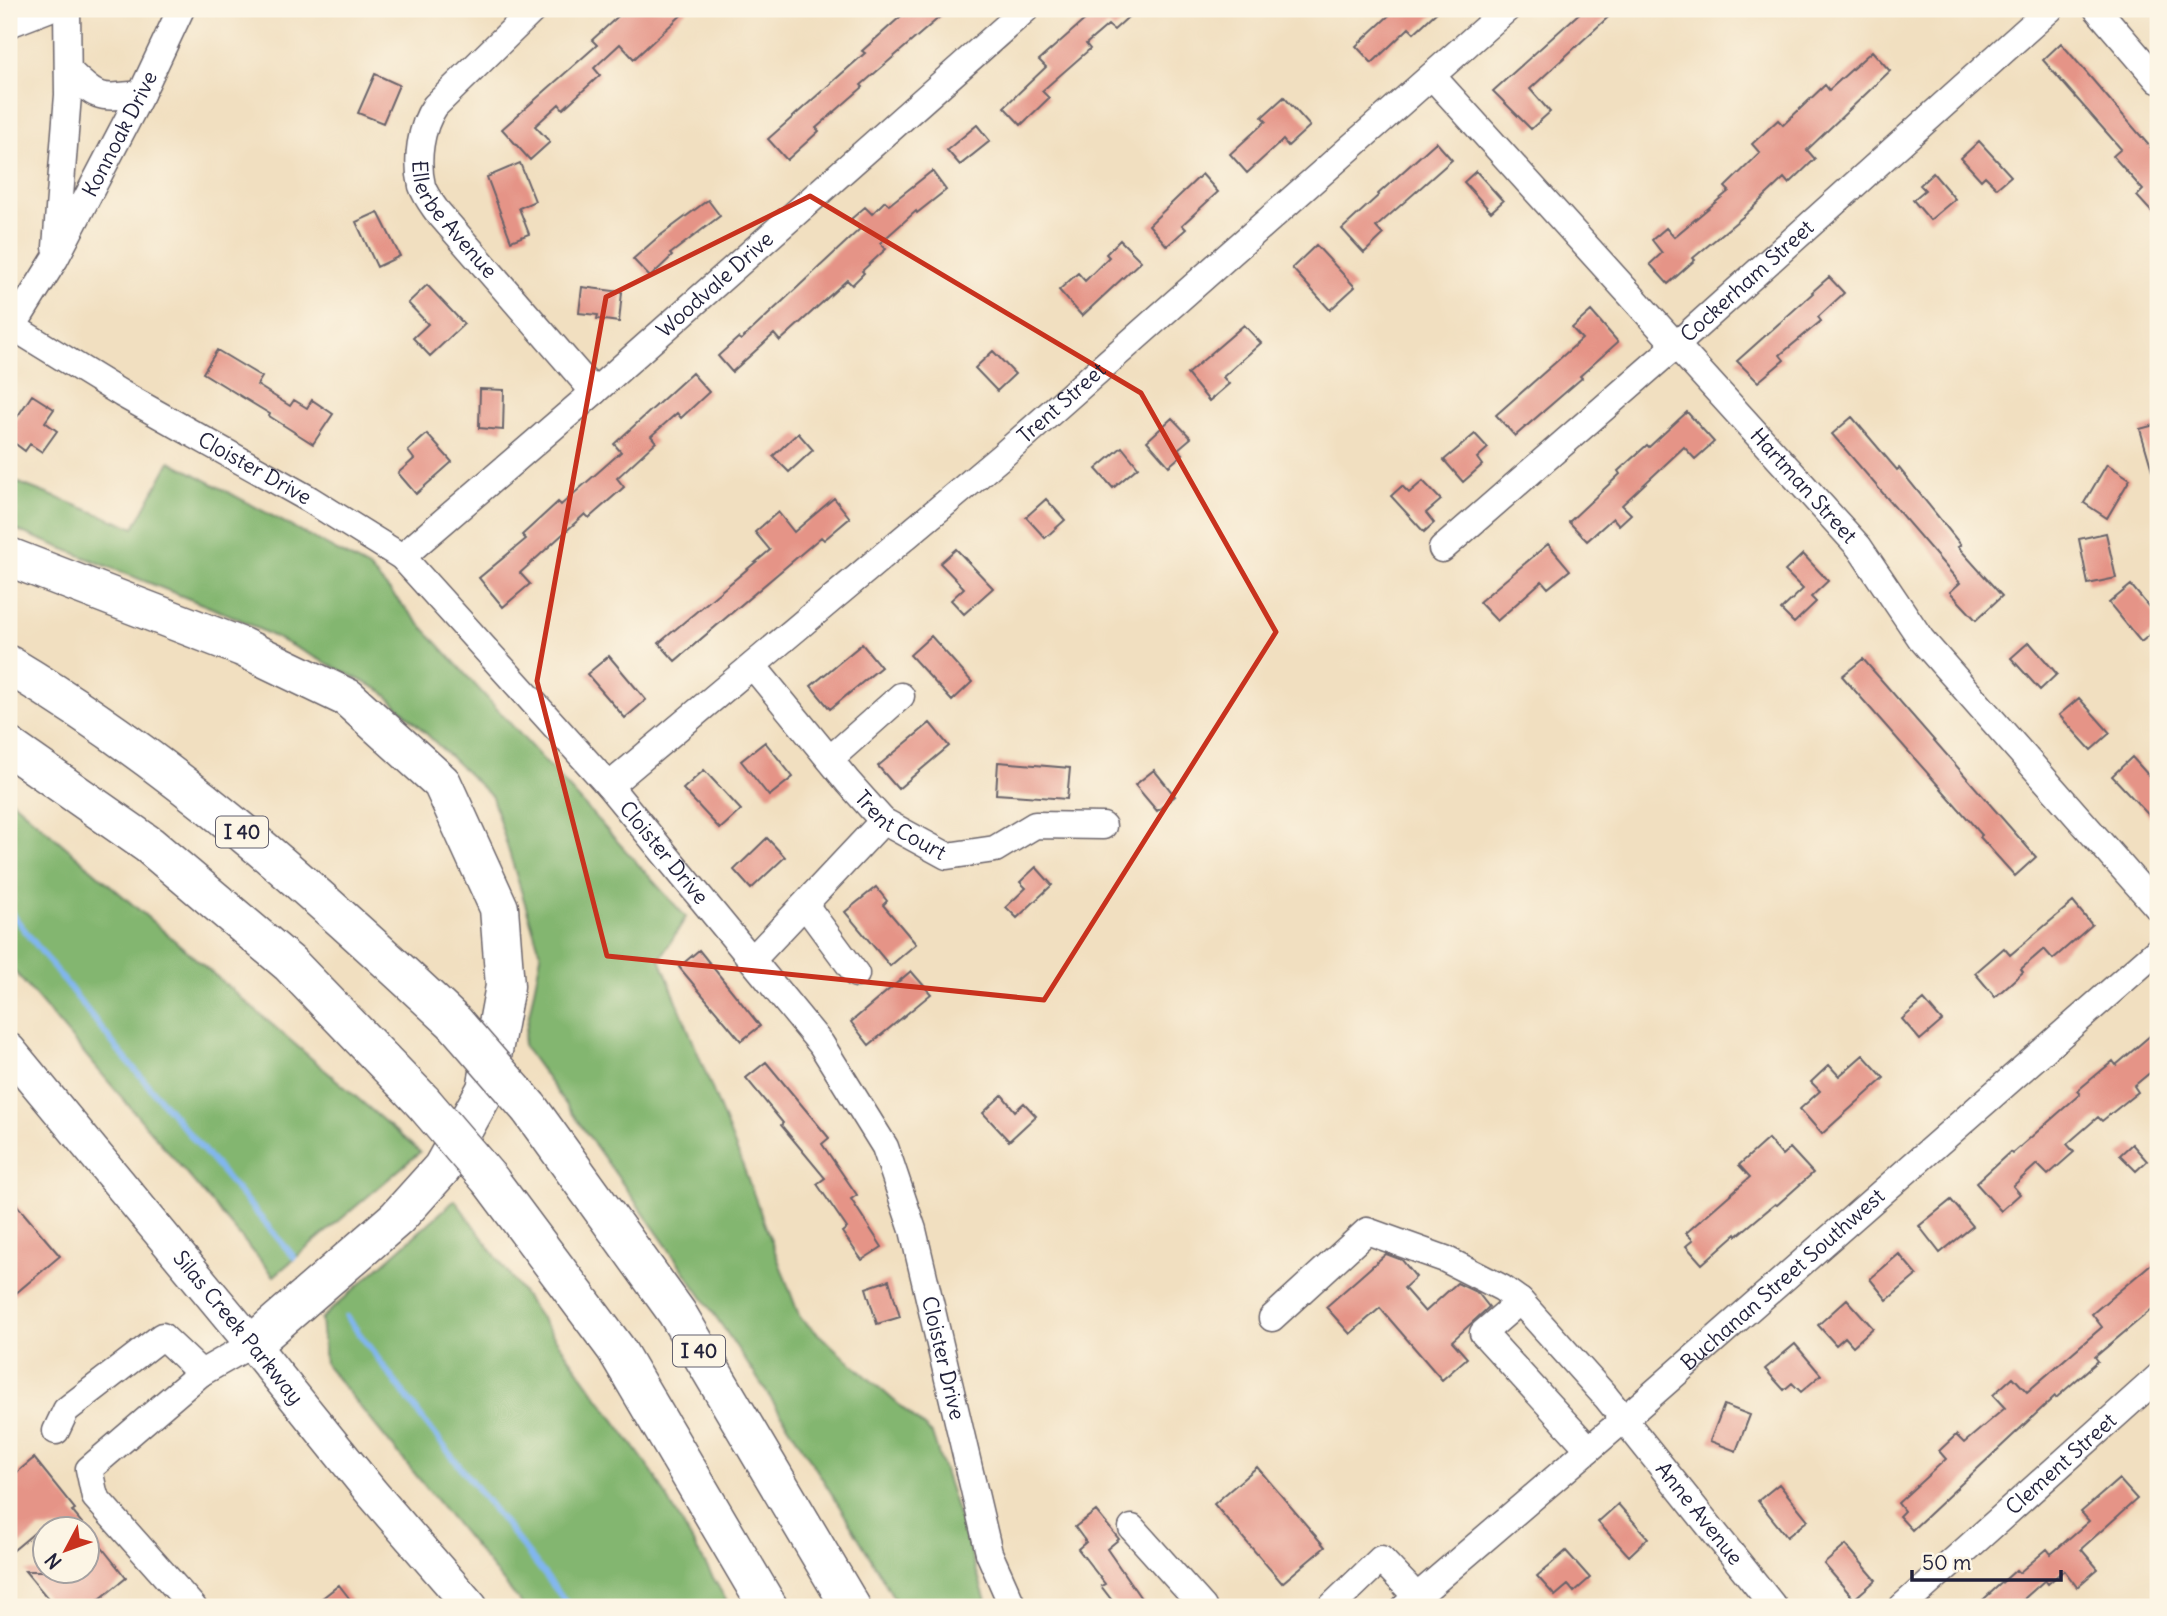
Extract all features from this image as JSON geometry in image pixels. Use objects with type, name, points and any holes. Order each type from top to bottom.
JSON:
[{"type":"highway","points":[[9,557],[242,647],[348,698],[442,783],[499,908],[505,986],[486,1089],[442,1168],[397,1218],[252,1344]]},
{"type":"highway","name":"I 40","points":[[9,665],[191,789],[331,907],[455,1023],[529,1108],[677,1313],[851,1607]]},
{"type":"highway","points":[[9,747],[149,845],[290,964],[422,1102],[490,1180],[616,1349],[768,1607]]},
{"type":"main road","name":"Silas Creek Parkway","points":[[13,1065],[252,1344],[372,1493],[469,1606]]},
{"type":"street","points":[[9,24],[48,9]]},
{"type":"street","points":[[55,259],[68,70],[67,9]]},
{"type":"street","name":"Konnoak Drive","points":[[11,330],[55,259],[141,94],[181,9]]},
{"type":"street","name":"Ellerbe Avenue","points":[[534,9],[435,106],[426,122],[421,141],[421,178],[426,195],[436,211],[594,392]]},
{"type":"street","name":"Woodvale Drive","points":[[402,557],[594,392],[1026,9]]},
{"type":"street","name":"Trent Street","points":[[609,786],[1003,454],[1507,9]]},
{"type":"street","name":"Cockerham Street","points":[[1442,549],[1675,346],[2050,9]]},
{"type":"street","points":[[2097,9],[2158,80]]},
{"type":"street","points":[[68,70],[86,89],[103,98],[141,94]]},
{"type":"street","name":"Hartman Street","points":[[1432,76],[1859,547],[1921,639],[2158,908]]},
{"type":"street","name":"Cloister Drive","points":[[11,330],[309,499],[402,557],[609,786],[821,1044],[885,1147],[913,1230],[989,1553],[1013,1607]]},
{"type":"street","name":"Trent Court","points":[[752,666],[830,759],[878,827],[947,856],[995,849],[1035,825],[1103,826]]},
{"type":"street","points":[[830,759],[901,696]]},
{"type":"street","points":[[752,959],[878,827]]},
{"type":"street","points":[[805,905],[856,974]]},
{"type":"street","name":"Buchanan Street Southwest","points":[[1411,1602],[1623,1420],[2158,950]]},
{"type":"street","name":"Anne Avenue","points":[[1272,1318],[1367,1231],[1446,1259],[1502,1288],[1520,1301],[1606,1397],[1774,1607]]},
{"type":"street","points":[[1520,1301],[1483,1333],[1589,1449]]},
{"type":"street","points":[[56,1431],[66,1410],[162,1336],[201,1373]]},
{"type":"street","points":[[193,1607],[95,1497],[89,1469],[201,1373],[252,1344]]},
{"type":"street","name":"Clement Street","points":[[1902,1607],[2158,1377]]},
{"type":"street","points":[[1132,1528],[1203,1607]]},
{"type":"street","points":[[1331,1607],[1381,1559],[1411,1602]]},
{"type":"highlighted area","points":[[810,196],[1141,393],[1276,632],[1044,1000],[607,956],[537,681],[606,297]]},
{"type":"green space","points":[[170,461],[369,568],[686,917],[660,959],[743,1166],[800,1318],[932,1434],[988,1607],[899,1607],[766,1391],[671,1252],[523,1045],[541,955],[492,797],[382,691],[237,618],[9,527],[9,479],[134,528]]},
{"type":"green space","points":[[9,798],[420,1152],[274,1276],[9,965]]},
{"type":"green space","points":[[455,1200],[653,1473],[730,1607],[524,1607],[325,1364],[321,1319]]},
{"type":"building","points":[[626,9],[688,9],[634,59],[620,44],[594,68],[600,75],[563,109],[559,104],[535,126],[550,142],[530,160],[502,129],[597,45],[592,40]]},
{"type":"building","points":[[909,9],[949,9],[861,85],[863,87],[816,128],[819,131],[787,160],[768,139],[865,53],[862,51]]},
{"type":"building","points":[[1093,9],[1137,9],[1114,30],[1108,25],[1086,44],[1090,49],[1042,91],[1049,98],[1021,125],[1004,107],[1046,67],[1039,60],[1095,11]]},
{"type":"building","points":[[1396,9],[1440,9],[1414,33],[1409,28],[1372,63],[1356,46]]},
{"type":"building","points":[[1584,9],[1617,9],[1530,89],[1550,112],[1531,129],[1493,91]]},
{"type":"building","points":[[2061,43],[2158,156],[2158,219],[2137,196],[2143,190],[2113,156],[2121,149],[2043,60]]},
{"type":"building","points":[[1872,51],[1890,71],[1807,150],[1815,159],[1789,184],[1784,178],[1693,258],[1695,260],[1668,284],[1650,264],[1662,253],[1652,240],[1666,228],[1674,237],[1729,191],[1725,187],[1760,153],[1752,144],[1778,120],[1783,125],[1825,85],[1829,90]]},
{"type":"building","points":[[375,74],[399,85],[383,123],[358,113]]},
{"type":"building","points":[[1284,97],[1310,126],[1288,146],[1283,140],[1247,173],[1230,154],[1266,121],[1262,117]]},
{"type":"building","points":[[977,125],[990,141],[960,165],[947,150]]},
{"type":"building","points":[[1979,141],[2011,176],[1997,188],[1985,176],[1981,180],[1961,158]]},
{"type":"building","points":[[1436,142],[1452,160],[1376,227],[1383,235],[1364,253],[1342,229]]},
{"type":"building","points":[[520,163],[535,201],[519,208],[529,234],[511,241],[487,177]]},
{"type":"building","points":[[932,171],[946,190],[917,213],[916,211],[880,243],[886,249],[862,271],[864,273],[852,285],[847,280],[780,341],[774,334],[732,372],[718,356],[738,338],[741,340],[860,229],[851,219],[865,207],[872,214],[885,201],[889,205]]},
{"type":"building","points":[[1476,171],[1503,201],[1491,212],[1464,182]]},
{"type":"building","points":[[1933,173],[1955,199],[1930,220],[1913,200],[1925,190],[1920,185]]},
{"type":"building","points":[[1202,174],[1218,192],[1182,225],[1186,229],[1167,246],[1149,225]]},
{"type":"building","points":[[708,200],[720,216],[670,254],[672,256],[650,277],[633,259]]},
{"type":"building","points":[[378,212],[400,256],[377,267],[356,222]]},
{"type":"building","points":[[1120,240],[1141,261],[1082,316],[1059,290],[1078,273],[1085,281],[1109,257],[1106,254]]},
{"type":"building","points":[[1316,245],[1355,287],[1330,310],[1292,268]]},
{"type":"building","points":[[1829,277],[1844,293],[1818,317],[1821,321],[1780,355],[1784,360],[1758,382],[1737,361]]},
{"type":"building","points":[[427,285],[464,324],[430,356],[413,338],[428,324],[408,303]]},
{"type":"building","points":[[582,287],[622,292],[619,322],[597,319],[598,315],[579,313]]},
{"type":"building","points":[[1591,311],[1618,342],[1580,376],[1582,378],[1515,436],[1496,415],[1582,339],[1572,328]]},
{"type":"building","points":[[1244,325],[1261,343],[1223,377],[1229,384],[1209,401],[1187,374]]},
{"type":"building","points":[[217,350],[262,377],[257,385],[290,406],[294,400],[307,408],[312,400],[333,414],[313,444],[203,373]]},
{"type":"building","points":[[993,351],[1015,374],[997,391],[975,368]]},
{"type":"building","points":[[692,373],[709,392],[681,418],[677,413],[651,436],[656,442],[617,478],[624,487],[589,518],[585,514],[520,573],[530,584],[503,607],[479,578],[526,539],[522,535],[558,502],[561,505],[621,452],[614,444]]},
{"type":"building","points":[[480,389],[504,390],[503,430],[479,428]]},
{"type":"building","points":[[32,395],[54,409],[45,422],[57,431],[42,452],[30,444],[25,451],[9,439],[9,429]]},
{"type":"building","points":[[1687,412],[1714,442],[1695,459],[1684,447],[1622,505],[1631,514],[1619,525],[1613,518],[1587,541],[1569,522],[1620,474],[1618,471]]},
{"type":"building","points":[[1852,417],[1897,470],[1899,468],[1961,545],[1958,547],[2002,596],[1976,620],[1950,592],[1960,583],[1832,434]]},
{"type":"building","points":[[1172,418],[1191,438],[1178,449],[1183,454],[1169,466],[1147,441]]},
{"type":"building","points":[[2158,424],[2158,477],[2154,477],[2140,429]]},
{"type":"building","points":[[798,433],[813,450],[789,472],[773,456]]},
{"type":"building","points":[[427,434],[452,462],[416,494],[398,473],[414,459],[408,451]]},
{"type":"building","points":[[1475,434],[1488,448],[1477,458],[1482,465],[1463,482],[1444,460]]},
{"type":"building","points":[[1122,447],[1138,467],[1113,488],[1096,469]]},
{"type":"building","points":[[2107,464],[2130,479],[2107,518],[2084,503]]},
{"type":"building","points":[[1423,481],[1441,500],[1426,513],[1434,523],[1424,532],[1391,496],[1402,486],[1409,493]]},
{"type":"building","points":[[834,498],[850,518],[824,540],[821,537],[675,661],[659,643],[770,550],[755,532],[778,512],[794,532]]},
{"type":"building","points":[[1046,499],[1065,520],[1045,538],[1026,517]]},
{"type":"building","points":[[2106,533],[2116,578],[2088,584],[2079,539]]},
{"type":"building","points":[[1548,544],[1570,570],[1548,588],[1542,581],[1497,621],[1479,602]]},
{"type":"building","points":[[956,549],[993,588],[964,614],[951,600],[964,588],[940,563]]},
{"type":"building","points":[[1803,554],[1828,581],[1811,597],[1816,602],[1794,623],[1781,610],[1803,589],[1785,571]]},
{"type":"building","points":[[2131,585],[2158,618],[2158,628],[2141,642],[2109,603]]},
{"type":"building","points":[[931,636],[972,682],[952,701],[910,655]]},
{"type":"building","points":[[2029,642],[2057,674],[2040,690],[2011,658]]},
{"type":"building","points":[[862,644],[881,667],[830,709],[811,686]]},
{"type":"building","points":[[609,656],[646,700],[625,718],[587,674]]},
{"type":"building","points":[[1863,659],[2036,857],[2015,876],[1842,676]]},
{"type":"building","points":[[2079,698],[2110,733],[2091,750],[2059,715]]},
{"type":"building","points":[[930,723],[949,746],[898,789],[878,766]]},
{"type":"building","points":[[765,742],[793,777],[769,796],[741,761]]},
{"type":"building","points":[[2132,757],[2158,786],[2158,825],[2112,776]]},
{"type":"building","points":[[998,762],[1070,768],[1067,799],[996,794]]},
{"type":"building","points":[[704,770],[741,810],[720,829],[683,789]]},
{"type":"building","points":[[1154,770],[1175,796],[1157,811],[1135,785]]},
{"type":"building","points":[[767,838],[785,857],[751,889],[734,870]]},
{"type":"building","points":[[1036,867],[1052,885],[1017,918],[1006,907],[1026,888],[1020,882]]},
{"type":"building","points":[[876,887],[887,901],[883,905],[916,944],[890,966],[845,912]]},
{"type":"building","points":[[2073,902],[2092,925],[2053,959],[2044,949],[1995,997],[1975,973],[2004,948],[2010,955]]},
{"type":"building","points":[[699,950],[760,1026],[741,1041],[679,967]]},
{"type":"building","points":[[911,971],[931,994],[869,1045],[851,1022]]},
{"type":"building","points":[[1924,1000],[1942,1021],[1920,1040],[1902,1019]]},
{"type":"building","points":[[2158,1029],[2158,1066],[2134,1086],[2138,1092],[2102,1121],[2098,1117],[2067,1144],[2074,1152],[2048,1175],[2037,1164],[2013,1186],[2020,1194],[2001,1211],[1976,1183],[2080,1094],[2077,1091],[2113,1061],[2116,1065]]},
{"type":"building","points":[[1863,1055],[1884,1078],[1822,1134],[1800,1109],[1820,1091],[1811,1082],[1829,1065],[1839,1076]]},
{"type":"building","points":[[766,1062],[829,1138],[822,1144],[857,1195],[851,1199],[882,1247],[862,1260],[842,1232],[847,1228],[817,1184],[825,1178],[746,1078]]},
{"type":"building","points":[[1002,1095],[1015,1111],[1024,1103],[1036,1116],[1009,1141],[983,1113]]},
{"type":"building","points":[[1768,1139],[1782,1155],[1790,1148],[1813,1173],[1702,1264],[1686,1246],[1693,1240],[1686,1233],[1750,1177],[1739,1165]]},
{"type":"building","points":[[2132,1144],[2147,1161],[2136,1171],[2120,1155]]},
{"type":"building","points":[[9,1196],[60,1256],[9,1299]]},
{"type":"building","points":[[1951,1200],[1973,1226],[1940,1253],[1919,1226]]},
{"type":"building","points":[[1386,1254],[1402,1260],[1416,1277],[1404,1288],[1425,1312],[1457,1283],[1478,1293],[1489,1307],[1452,1341],[1467,1358],[1442,1380],[1380,1308],[1350,1334],[1326,1307]]},
{"type":"building","points":[[1899,1254],[1917,1275],[1887,1300],[1870,1279]]},
{"type":"building","points":[[2158,1258],[2158,1304],[2095,1357],[2098,1361],[2056,1398],[2055,1396],[1912,1530],[1899,1516],[1904,1511],[1898,1503],[1946,1459],[1939,1451],[1956,1435],[1964,1443],[2005,1408],[1993,1395],[2013,1377],[2027,1392],[2102,1327],[2092,1314]]},
{"type":"building","points":[[889,1280],[900,1317],[877,1324],[866,1288]]},
{"type":"building","points":[[1847,1299],[1873,1328],[1853,1346],[1845,1337],[1836,1345],[1818,1325]]},
{"type":"building","points":[[1795,1344],[1821,1375],[1801,1392],[1792,1383],[1784,1390],[1765,1369]]},
{"type":"building","points":[[1724,1405],[1750,1415],[1736,1451],[1710,1441]]},
{"type":"building","points":[[34,1458],[75,1509],[72,1511],[74,1514],[32,1514],[32,1535],[9,1554],[9,1479]]},
{"type":"building","points":[[1257,1467],[1325,1547],[1282,1583],[1214,1504]]},
{"type":"building","points":[[2119,1479],[2137,1499],[2081,1549],[2098,1569],[2077,1587],[2064,1570],[2048,1584],[2045,1580],[2015,1607],[1975,1607],[2016,1570],[2019,1573],[2047,1549],[2051,1554],[2089,1521],[2081,1512]]},
{"type":"building","points":[[1779,1484],[1808,1520],[1787,1537],[1758,1501]]},
{"type":"building","points":[[1618,1504],[1648,1538],[1629,1556],[1598,1522]]},
{"type":"building","points":[[1096,1511],[1119,1539],[1107,1549],[1147,1607],[1117,1607],[1101,1586],[1105,1584],[1078,1549],[1086,1542],[1075,1527]]},
{"type":"building","points":[[1846,1545],[1876,1580],[1854,1599],[1824,1564]]},
{"type":"building","points":[[102,1548],[126,1578],[90,1607],[55,1607],[36,1584],[102,1584]]},
{"type":"building","points":[[1566,1551],[1590,1578],[1574,1592],[1568,1585],[1555,1596],[1537,1576]]},
{"type":"building","points":[[339,1585],[356,1607],[311,1607]]},
{"type":"waterway","points":[[9,910],[119,1051],[294,1257]]},
{"type":"waterway","points":[[347,1317],[425,1422],[570,1607]]}]
